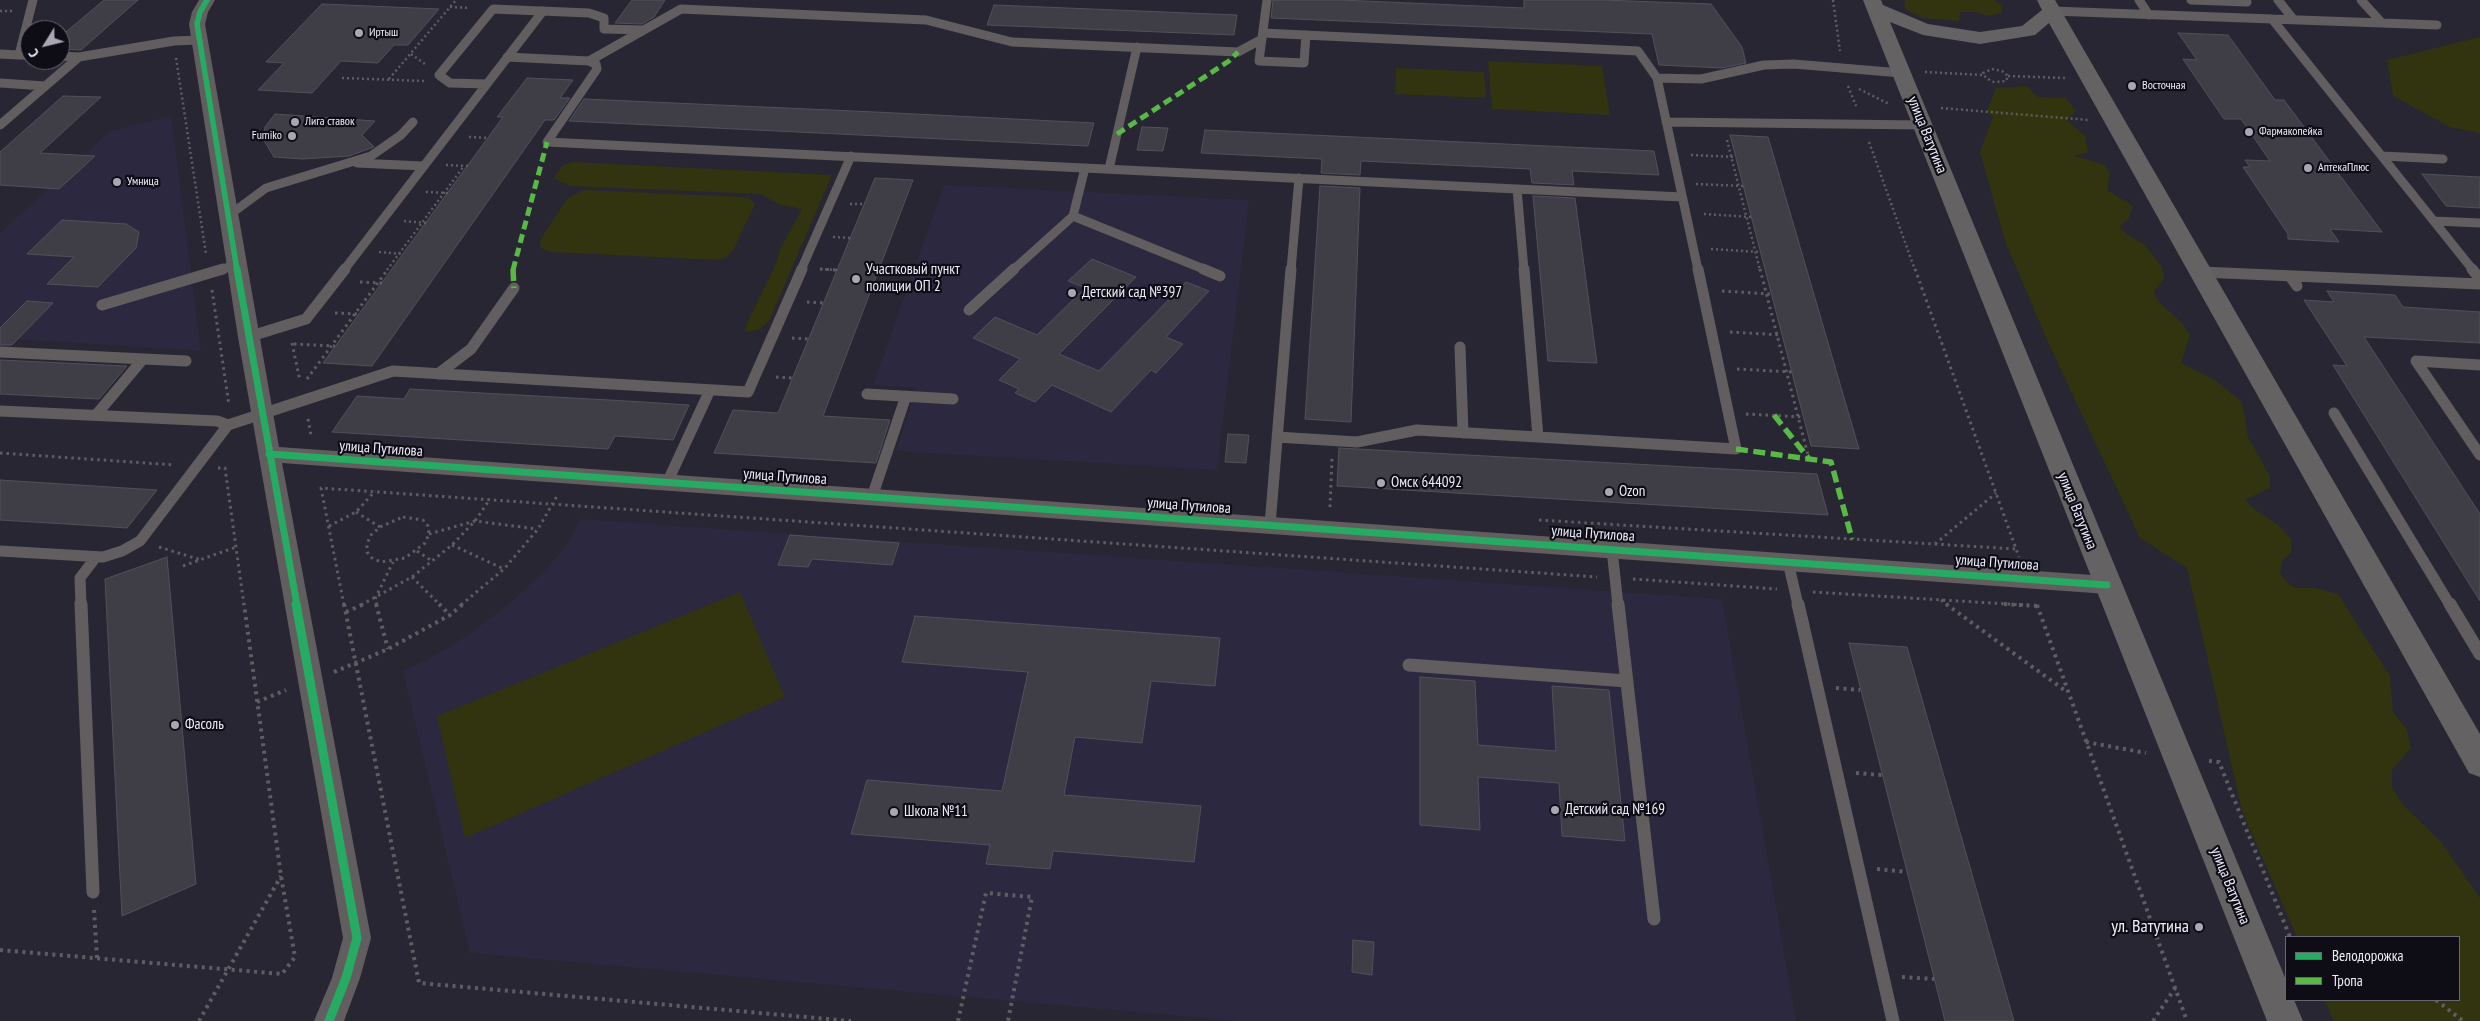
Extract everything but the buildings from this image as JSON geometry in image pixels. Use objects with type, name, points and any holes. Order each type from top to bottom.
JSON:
[{"type":"main road","points":[[1873,4],[1923,29],[1980,38],[2028,31],[2049,6],[2201,272],[2473,738],[2480,763]]},
{"type":"main road","name":"улица Ватутина","points":[[1873,4],[1909,72],[1928,116],[2107,584],[2285,1021]]},
{"type":"street","points":[[207,0],[200,12],[197,24],[248,337],[356,938],[346,978],[329,1021]]},
{"type":"street","name":"улица Путилова","points":[[269,454],[2107,584]]},
{"type":"lane","points":[[2,56],[19,55],[33,0]]},
{"type":"lane","points":[[1267,0],[1259,61],[1304,63],[1306,35]]},
{"type":"lane","points":[[2139,0],[2149,15]]},
{"type":"lane","points":[[2191,0],[2246,1],[2260,19]]},
{"type":"lane","points":[[2278,0],[2294,20]]},
{"type":"lane","points":[[2361,0],[2382,23]]},
{"type":"lane","points":[[2049,6],[2149,15],[2437,25]]},
{"type":"lane","points":[[486,84],[450,82],[439,75],[493,9],[589,13],[604,18],[604,28],[644,30]]},
{"type":"lane","points":[[589,61],[681,9],[926,20],[1012,42],[1238,52],[1263,36],[1306,35],[1638,51],[1657,78],[1736,448],[1417,430],[1356,442],[1277,437]]},
{"type":"lane","points":[[248,337],[306,319],[543,11]]},
{"type":"lane","points":[[2272,19],[2480,279]]},
{"type":"lane","points":[[70,57],[79,57],[174,41],[200,40]]},
{"type":"lane","points":[[1109,169],[1138,47]]},
{"type":"lane","points":[[0,125],[79,57]]},
{"type":"lane","points":[[507,57],[589,61],[596,64],[597,69],[547,142],[1682,197]]},
{"type":"lane","points":[[1657,78],[1701,79],[1764,66],[1794,64],[1909,72]]},
{"type":"lane","points":[[0,84],[45,86]]},
{"type":"lane","points":[[1666,122],[1862,125],[1928,116]]},
{"type":"lane","points":[[228,216],[266,188],[350,162],[386,148],[401,136],[413,122]]},
{"type":"lane","points":[[0,550],[96,557],[103,557],[122,551],[140,541],[228,425],[393,371],[748,392],[851,156]]},
{"type":"lane","points":[[2383,156],[2443,159]]},
{"type":"lane","points":[[350,162],[423,166]]},
{"type":"lane","points":[[969,310],[1072,216],[1085,168]]},
{"type":"lane","points":[[1270,525],[1299,178]]},
{"type":"lane","points":[[1517,189],[1538,437]]},
{"type":"lane","points":[[1072,216],[1220,276]]},
{"type":"lane","points":[[2434,221],[2480,223]]},
{"type":"lane","points":[[102,305],[236,265]]},
{"type":"lane","points":[[2201,272],[2480,284]]},
{"type":"lane","points":[[2290,276],[2297,286]]},
{"type":"lane","points":[[438,374],[470,349],[514,288]]},
{"type":"lane","points":[[1460,347],[1463,432]]},
{"type":"lane","points":[[0,352],[186,361]]},
{"type":"lane","points":[[96,416],[143,359]]},
{"type":"lane","points":[[2480,365],[2416,361],[2480,455]]},
{"type":"lane","points":[[667,483],[710,390]]},
{"type":"lane","points":[[867,394],[953,399]]},
{"type":"lane","points":[[872,497],[906,396]]},
{"type":"lane","points":[[0,411],[216,421],[228,425]]},
{"type":"lane","points":[[2334,413],[2480,654]]},
{"type":"lane","points":[[1612,550],[1654,919]]},
{"type":"lane","points":[[92,892],[80,578],[96,557]]},
{"type":"lane","points":[[1788,562],[1893,1021]]},
{"type":"lane","points":[[1409,664],[1626,680]]},
{"type":"path","points":[[388,80],[456,0]]},
{"type":"path","points":[[1833,0],[1841,67]]},
{"type":"path","points":[[174,41],[229,405]]},
{"type":"path","points":[[1983,75],[1984,71],[1992,69],[2002,71],[2008,76],[2068,78]]},
{"type":"path","points":[[1909,72],[1983,75],[1989,80],[1999,82],[2006,81],[2008,76]]},
{"type":"path","points":[[342,78],[450,82]]},
{"type":"path","points":[[1889,104],[1847,82],[2187,1021]]},
{"type":"path","points":[[1928,116],[2090,120]]},
{"type":"path","points":[[1723,123],[1809,459]]},
{"type":"path","points":[[1673,154],[1733,157]]},
{"type":"path","points":[[289,324],[301,387],[334,346],[464,166]]},
{"type":"path","points":[[1679,183],[1743,186]]},
{"type":"path","points":[[1686,213],[1751,217]]},
{"type":"path","points":[[1693,248],[1760,252]]},
{"type":"path","points":[[1702,290],[1771,294]]},
{"type":"path","points":[[1710,331],[1782,335]]},
{"type":"path","points":[[292,344],[334,346]]},
{"type":"path","points":[[1719,368],[1792,372]]},
{"type":"path","points":[[304,400],[311,439]]},
{"type":"path","points":[[1728,413],[1803,417]]},
{"type":"path","points":[[1333,440],[1330,507],[1340,508]]},
{"type":"path","points":[[0,453],[225,468],[281,876],[295,957],[282,974],[0,950]]},
{"type":"path","points":[[356,663],[388,649],[450,615],[504,569],[538,529],[569,476]]},
{"type":"path","points":[[851,1021],[419,983],[321,488],[2037,606]]},
{"type":"path","points":[[329,526],[356,512],[375,492]]},
{"type":"path","points":[[1934,544],[1996,493]]},
{"type":"path","points":[[346,612],[375,600],[412,577],[452,545],[475,521],[490,500]]},
{"type":"path","points":[[356,512],[380,527]]},
{"type":"path","points":[[429,534],[428,526],[423,520],[414,517],[397,519],[380,527],[371,535],[367,544],[367,552],[372,558],[381,562],[393,562],[417,552],[429,534],[475,521],[538,529]]},
{"type":"path","points":[[1535,520],[2016,550]]},
{"type":"path","points":[[140,541],[202,560]]},
{"type":"path","points":[[452,545],[504,569]]},
{"type":"path","points":[[182,566],[236,547]]},
{"type":"path","points":[[417,552],[432,561]]},
{"type":"path","points":[[388,649],[375,600],[393,562]]},
{"type":"path","points":[[412,577],[450,615]]},
{"type":"path","points":[[1940,600],[2068,692]]},
{"type":"path","points":[[1858,868],[1907,872]]},
{"type":"path","points":[[199,1021],[281,876]]},
{"type":"path","points":[[92,892],[97,958]]},
{"type":"path","points":[[958,1021],[986,893],[1032,897],[1008,1021]]},
{"type":"path","points":[[1883,975],[1934,979]]},
{"type":"path","points":[[2153,1021],[2175,988]]},
{"type":"path","points":[[2437,1001],[2463,1021]]},
{"type":"shaded area","points":[[1905,0],[1994,0],[2002,5],[2002,13],[1989,16],[1975,12],[1960,12],[1959,21],[1922,18],[1904,8]]},
{"type":"shaded area","points":[[2480,37],[2480,133],[2450,127],[2393,96],[2387,60]]},
{"type":"shaded area","points":[[1488,61],[1602,66],[1610,115],[1492,109]]},
{"type":"shaded area","points":[[1396,68],[1484,72],[1486,98],[1395,94]]},
{"type":"shaded area","points":[[2026,86],[2038,97],[2066,98],[2076,111],[2067,120],[2085,136],[2088,152],[2075,156],[2105,165],[2110,174],[2107,190],[2133,206],[2128,220],[2119,226],[2126,234],[2144,244],[2162,267],[2164,278],[2154,292],[2159,302],[2183,324],[2190,335],[2181,363],[2215,380],[2242,402],[2248,437],[2270,476],[2270,488],[2245,500],[2258,512],[2277,524],[2291,539],[2291,553],[2282,561],[2280,574],[2294,588],[2315,588],[2338,594],[2390,676],[2393,712],[2407,730],[2411,748],[2392,770],[2392,787],[2403,805],[2442,843],[2480,898],[2480,1021],[2334,1021],[2324,1001],[2460,1001],[2460,936],[2297,936],[2242,811],[2187,568],[2140,538],[2047,340],[2005,241],[1980,152],[1993,117],[1987,111],[1996,88]]},
{"type":"shaded area","name":"Умница","points":[[171,116],[201,351],[0,338],[0,233],[110,131]]},
{"type":"shaded area","points":[[573,162],[832,175],[769,321],[758,330],[745,332],[747,323],[776,264],[780,249],[802,209],[781,205],[760,194],[570,186],[554,178],[563,165]]},
{"type":"shaded area","name":"Детский сад №397","points":[[944,185],[1249,200],[1217,470],[896,451],[917,388],[873,385]]},
{"type":"shaded area","points":[[583,190],[743,197],[749,198],[755,204],[733,250],[725,258],[718,260],[550,252],[541,248],[540,240],[567,199]]},
{"type":"shaded area","name":"Школа №11","points":[[580,519],[1722,599],[1796,1021],[1238,1021],[470,953],[403,671],[433,657],[471,633],[510,603],[546,570],[567,544]]},
{"type":"shaded area","points":[[740,592],[785,697],[465,838],[437,716]]},
{"type":"marked path","points":[[1117,134],[1229,61],[1238,52]]},
{"type":"marked path","points":[[514,288],[513,267],[547,142]]},
{"type":"marked path","points":[[1774,415],[1809,459]]},
{"type":"marked path","points":[[1736,449],[1831,462],[1852,539]]},
{"type":"cycle path","points":[[207,0],[200,12],[197,24],[248,337],[357,938],[346,978],[329,1021]]},
{"type":"cycle path","points":[[269,454],[2107,585]]},
{"type":"place","name":"Иртыш","points":[[359,33]]},
{"type":"place","name":"Восточная","points":[[2132,86]]},
{"type":"place","name":"Лига ставок","points":[[295,122]]},
{"type":"place","name":"Фармакопейка","points":[[2249,132]]},
{"type":"place","name":"Fumiko","points":[[292,136]]},
{"type":"place","name":"АптекаПлюс","points":[[2308,168]]},
{"type":"place","name":"Умница","points":[[117,182]]},
{"type":"place","name":"Участковый пункт полиции ОП 2","points":[[856,279]]},
{"type":"place","name":"Детский сад №397","points":[[1072,293]]},
{"type":"place","name":"Омск 644092","points":[[1381,483]]},
{"type":"place","name":"Ozon","points":[[1609,492]]},
{"type":"place","name":"Фасоль","points":[[175,725]]},
{"type":"place","name":"Детский сад №169","points":[[1555,810]]},
{"type":"place","name":"Школа №11","points":[[894,812]]},
{"type":"place","name":"ул. Ватутина","points":[[2199,927]]}]
